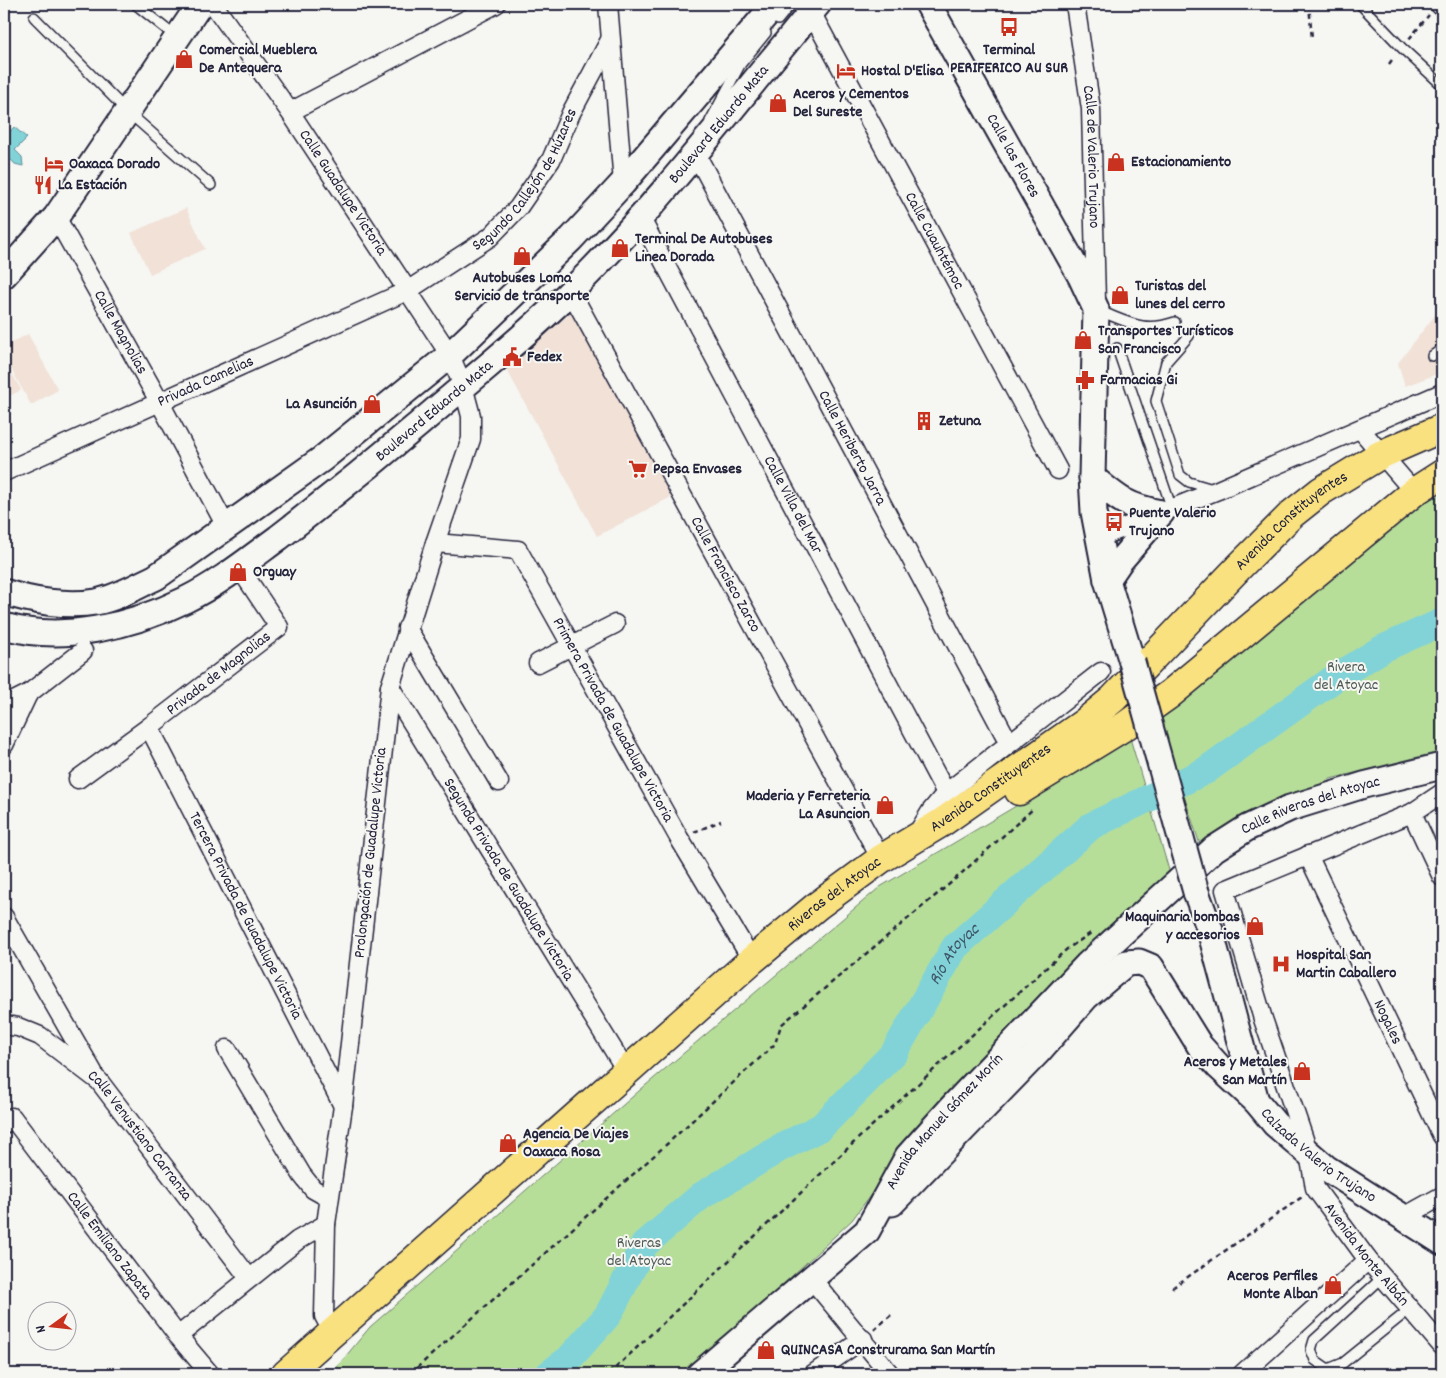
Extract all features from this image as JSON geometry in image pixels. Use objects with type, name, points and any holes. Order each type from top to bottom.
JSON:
[{"type":"main road","name":"Avenida Constituyentes","points":[[941,823],[1084,723],[1114,699],[1240,566],[1292,514],[1321,491],[1380,454],[1442,428]]},
{"type":"main road","name":"Avenida Constituyentes","points":[[941,823],[970,815],[1018,792],[1125,726],[1170,694],[1414,492],[1442,474]]},
{"type":"main road","name":"Riveras del Atoyac","points":[[286,1374],[332,1331],[752,960],[817,906],[881,859],[914,837],[941,823]]},
{"type":"street","points":[[4,275],[56,217],[200,4]]},
{"type":"street","name":"Calle Guadalupe Victoria","points":[[213,4],[290,112],[450,355],[463,386]]},
{"type":"street","points":[[290,112],[496,4]]},
{"type":"street","points":[[608,4],[623,183]]},
{"type":"street","name":"Boulevard Eduardo Mata","points":[[4,592],[18,597],[57,603],[95,602],[127,592],[156,577],[322,459],[450,355],[571,239],[623,183],[775,4]]},
{"type":"street","name":"Calle las Flores","points":[[928,4],[1081,277],[1096,309]]},
{"type":"street","name":"Calle de Valerio Trujano","points":[[1075,4],[1091,109],[1096,309]]},
{"type":"street","name":"Boulevard Eduardo Mata","points":[[4,626],[18,630],[60,633],[128,622],[185,600],[239,567],[348,484],[571,292],[640,217],[697,149],[807,6]]},
{"type":"street","name":"Calle Cuauhtémoc","points":[[807,6],[1058,470]]},
{"type":"street","name":"Segundo Callejón de Húzares","points":[[407,291],[490,237],[518,208],[551,160],[571,113],[610,40]]},
{"type":"street","name":"Calle Heriberto Jarra","points":[[697,149],[1009,744]]},
{"type":"street","name":"Calle Magnolias","points":[[56,217],[159,401],[227,528]]},
{"type":"street","name":"Calle Villa del Mar","points":[[640,217],[946,793]]},
{"type":"street","name":"Privada Camelias","points":[[4,472],[407,291]]},
{"type":"street","name":"Calle Francisco Zarco","points":[[571,292],[881,859]]},
{"type":"street","name":"Calzada Valerio Trujano","points":[[1096,309],[1092,477],[1098,538],[1107,580],[1210,930],[1256,1101],[1275,1124],[1309,1154],[1351,1185],[1442,1242]]},
{"type":"street","name":"Prolongación de Guadalupe Victoria","points":[[332,1331],[324,1316],[326,1224],[343,1106],[390,687],[407,628],[471,439],[471,416],[463,386]]},
{"type":"street","points":[[1098,538],[1361,430],[1442,393]]},
{"type":"street","points":[[1361,430],[1414,492]]},
{"type":"street","points":[[1092,477],[1118,499],[1135,508],[1166,511]]},
{"type":"street","points":[[1107,580],[1120,561],[1166,511]]},
{"type":"street","name":"Primera Privada de Guadalupe Victoria","points":[[435,544],[518,550],[570,647],[679,838],[752,960]]},
{"type":"street","name":"Privada de Magnolias","points":[[149,727],[279,627],[239,567]]},
{"type":"street","points":[[538,663],[615,624]]},
{"type":"street","points":[[407,628],[499,782]]},
{"type":"street","points":[[4,706],[28,694],[83,651]]},
{"type":"street","points":[[914,837],[931,810],[946,793],[1101,672]]},
{"type":"street","name":"Segunda Privada de Guadalupe Victoria","points":[[390,687],[627,1072]]},
{"type":"street","points":[[4,745],[28,694]]},
{"type":"street","points":[[78,779],[149,727]]},
{"type":"street","name":"Tercera Privada de Guadalupe Victoria","points":[[149,727],[343,1106]]},
{"type":"street","name":"Calle Riveras del Atoyac","points":[[1194,880],[1214,849],[1247,828],[1290,808],[1364,785],[1442,766]]},
{"type":"street","points":[[1308,855],[1412,813],[1442,794]]},
{"type":"street","points":[[1412,813],[1442,876]]},
{"type":"street","name":"Nogales","points":[[1308,855],[1442,1136]]},
{"type":"street","name":"Avenida Monte Albán","points":[[1308,855],[1225,890],[1262,1019],[1309,1154],[1315,1188],[1368,1260],[1442,1346]]},
{"type":"street","name":"Avenida Manuel Gómez Morín","points":[[700,1374],[810,1277],[867,1230],[908,1156],[954,1105],[1087,965],[1194,880]]},
{"type":"street","points":[[4,917],[9,932],[98,1081]]},
{"type":"street","points":[[867,1230],[1038,1052],[1086,997],[1126,963],[1140,962],[1151,967],[1200,1046],[1219,1067],[1256,1101]]},
{"type":"street","name":"Calle Venustiano Carranza","points":[[4,1025],[18,1027],[40,1036],[98,1081],[249,1278]]},
{"type":"street","points":[[227,1049],[302,1175],[313,1189],[329,1198]]},
{"type":"street","name":"Calle Emiliano Zapata","points":[[8,1120],[210,1374]]},
{"type":"street","points":[[1404,1217],[1442,1196]]},
{"type":"street","points":[[178,1336],[298,1240],[326,1224]]},
{"type":"street","points":[[1242,1374],[1368,1260]]},
{"type":"street","points":[[810,1277],[890,1374]]},
{"type":"street","points":[[813,1374],[863,1339]]},
{"type":"lane","points":[[135,4],[178,37]]},
{"type":"lane","points":[[1360,4],[1402,48],[1442,85]]},
{"type":"lane","points":[[34,17],[128,112],[211,185]]},
{"type":"lane","points":[[1096,309],[1144,328],[1159,328],[1175,322]]},
{"type":"lane","points":[[1189,336],[1166,362],[1156,401],[1180,474],[1189,482],[1218,490]]},
{"type":"lane","points":[[1118,348],[1166,511]]},
{"type":"lane","points":[[1432,356],[1442,349]]},
{"type":"lane","points":[[1383,1277],[1314,1340],[1311,1350],[1315,1360],[1328,1369],[1343,1364],[1410,1309]]},
{"type":"path","points":[[1309,4],[1312,39]]},
{"type":"path","points":[[1389,64],[1438,7]]},
{"type":"path","points":[[410,1374],[667,1144],[775,1044],[781,1024],[953,881],[1039,804]]},
{"type":"path","points":[[679,838],[721,821]]},
{"type":"path","points":[[609,1374],[864,1133],[1067,949],[1092,933]]},
{"type":"path","points":[[1172,1288],[1315,1188]]},
{"type":"path","points":[[863,1339],[892,1315]]},
{"type":"shaded area","points":[[186,208],[205,249],[150,274],[131,233]]},
{"type":"shaded area","points":[[1442,306],[1442,372],[1405,386],[1398,363]]},
{"type":"shaded area","points":[[572,312],[671,497],[597,536],[506,368]]},
{"type":"shaded area","points":[[28,334],[58,390],[31,405],[4,356],[4,347]]},
{"type":"shaded area","points":[[4,359],[21,390],[4,399]]},
{"type":"green space","name":"Rivera del Atoyac","points":[[1442,475],[1442,751],[1330,779],[1204,857],[1157,713]]},
{"type":"green space","name":"Riveras del Atoyac","points":[[1130,738],[1171,877],[946,1093],[852,1220],[687,1374],[331,1374],[370,1327],[639,1091],[880,887]]},
{"type":"water","points":[[14,127],[27,138],[15,150],[22,157],[23,166],[15,164],[9,158],[4,163],[4,138]]},
{"type":"waterway","name":"Río Atoyac","points":[[549,1374],[569,1359],[608,1315],[644,1245],[701,1196],[780,1148],[821,1127],[894,1053],[955,947],[1091,826],[1205,771],[1332,680],[1382,649],[1442,622]]},
{"type":"place","name":"Terminal PERIFERICO AU SUR","points":[[1009,27]]},
{"type":"place","name":"Comercial Mueblera De Antequera","points":[[184,59]]},
{"type":"place","name":"Hostal D'Elisa","points":[[846,71]]},
{"type":"place","name":"Aceros y Cementos Del Sureste","points":[[778,103]]},
{"type":"place","name":"Estacionamiento","points":[[1116,162]]},
{"type":"place","name":"Oaxaca Dorado","points":[[54,164]]},
{"type":"place","name":"La Estación","points":[[43,185]]},
{"type":"place","name":"Terminal De Autobuses Linea Dorada","points":[[620,248]]},
{"type":"place","name":"Autobuses Loma Servicio de transporte","points":[[522,256]]},
{"type":"place","name":"Turistas del lunes del cerro","points":[[1120,295]]},
{"type":"place","name":"Transportes Turísticos San Francisco","points":[[1083,340]]},
{"type":"place","name":"Fedex","points":[[512,357]]},
{"type":"place","name":"Farmacias Gi","points":[[1085,380]]},
{"type":"place","name":"La Asunción","points":[[372,404]]},
{"type":"place","name":"Zetuna","points":[[924,421]]},
{"type":"place","name":"Pepsa Envases","points":[[638,469]]},
{"type":"place","name":"Puente Valerio Trujano","points":[[1114,522]]},
{"type":"place","name":"Orguay","points":[[238,572]]},
{"type":"place","name":"Maderia y Ferreteria La Asuncion","points":[[885,805]]},
{"type":"place","name":"Maquinaria bombas y accesorios","points":[[1255,926]]},
{"type":"place","name":"Hospital San Martin Caballero","points":[[1281,964]]},
{"type":"place","name":"Aceros y Metales San Martín","points":[[1302,1071]]},
{"type":"place","name":"Agencia De Viajes Oaxaca Rosa","points":[[508,1143]]},
{"type":"place","name":"Aceros Perfiles Monte Alban","points":[[1333,1285]]},
{"type":"place","name":"QUINCASA Construrama San Martín","points":[[766,1350]]}]
